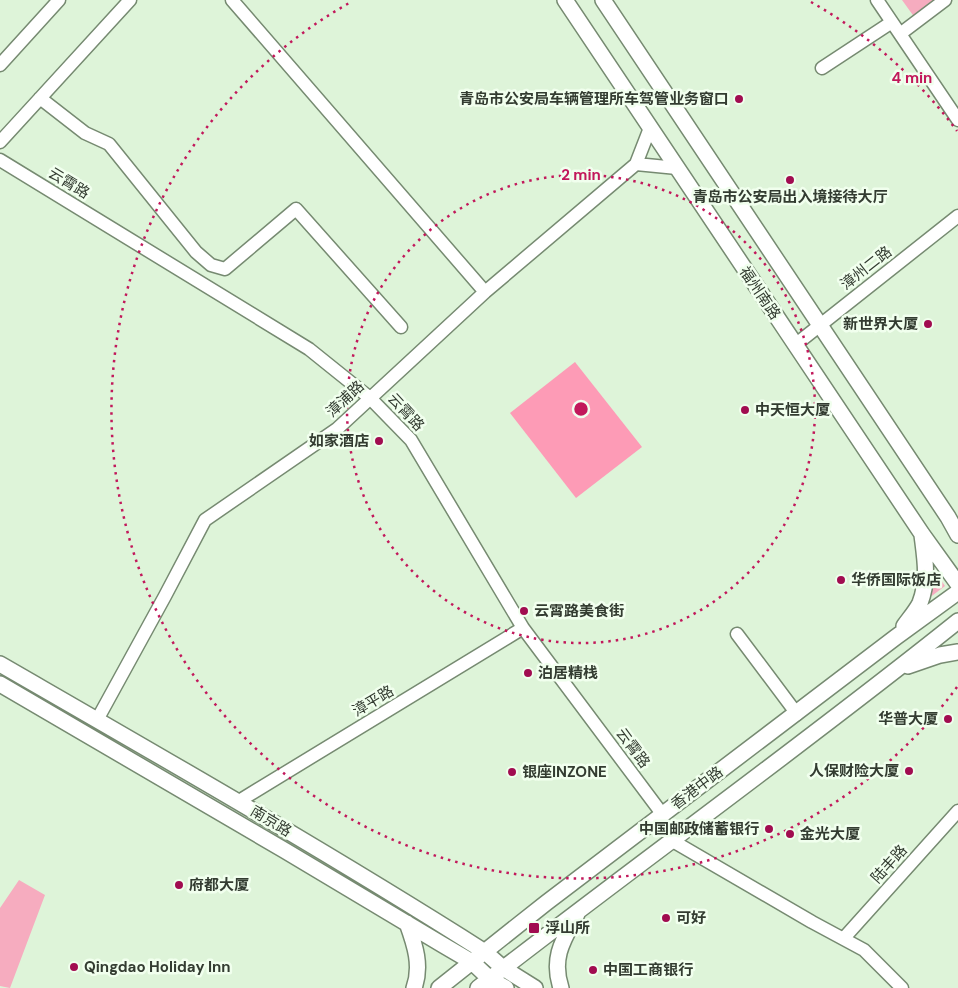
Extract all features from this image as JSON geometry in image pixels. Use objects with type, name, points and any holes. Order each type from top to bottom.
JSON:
[{"type":"main road","name":"福州南路","points":[[565,0],[922,534],[958,584]]},
{"type":"main road","points":[[603,0],[953,520],[958,535]]},
{"type":"main road","points":[[896,637],[919,604],[925,583],[927,568],[922,534]]},
{"type":"main road","name":"香港中路","points":[[438,988],[663,814],[958,592]]},
{"type":"main road","name":"香港中路","points":[[484,983],[958,621]]},
{"type":"main road","points":[[895,671],[940,655],[958,652]]},
{"type":"main road","name":"南京路","points":[[0,664],[239,802],[485,952],[503,968],[535,988]]},
{"type":"main road","name":"南京路","points":[[0,684],[472,962],[484,983],[506,988]]},
{"type":"main road","points":[[561,988],[557,969],[558,956],[561,945],[578,911]]},
{"type":"main road","points":[[408,923],[417,956],[418,970],[414,988]]},
{"type":"street","points":[[0,142],[130,0]]},
{"type":"street","points":[[232,0],[485,292]]},
{"type":"street","points":[[877,0],[958,120]]},
{"type":"street","points":[[900,34],[945,0]]},
{"type":"street","points":[[0,65],[57,1]]},
{"type":"street","points":[[822,68],[892,22]]},
{"type":"street","points":[[40,98],[85,133],[109,144],[196,252],[211,265],[224,269],[296,209],[401,327]]},
{"type":"street","points":[[650,128],[636,164],[677,168]]},
{"type":"street","name":"云霄路","points":[[0,160],[309,348],[370,398],[412,440],[523,628],[663,814]]},
{"type":"street","name":"漳浦路","points":[[97,720],[205,520],[337,429],[485,292],[636,164]]},
{"type":"street","name":"漳州二路","points":[[795,345],[958,216]]},
{"type":"street","name":"漳平路","points":[[239,802],[523,628]]},
{"type":"street","points":[[736,634],[796,714]]},
{"type":"street","name":"陆丰路","points":[[844,938],[958,811]]},
{"type":"street","points":[[671,840],[864,950],[902,988]]},
{"type":"shaded area","points":[[902,0],[941,0],[915,18]]},
{"type":"shaded area","points":[[575,362],[642,447],[576,498],[510,413]]},
{"type":"shaded area","points":[[933,568],[945,586],[929,598]]},
{"type":"shaded area","points":[[19,880],[45,895],[10,988],[0,986],[0,908]]},
{"type":"place","name":"青岛市公安局车辆管理所车驾管业务窗口","points":[[739,99]]},
{"type":"place","name":"青岛市公安局出入境接待大厅","points":[[790,180]]},
{"type":"place","name":"新世界大厦","points":[[928,324]]},
{"type":"place","name":"中天恒大厦","points":[[745,410]]},
{"type":"place","name":"如家酒店","points":[[379,441]]},
{"type":"place","name":"华侨国际饭店","points":[[841,580]]},
{"type":"place","name":"云霄路美食街","points":[[524,611]]},
{"type":"place","name":"泊居精栈","points":[[528,673]]},
{"type":"place","name":"华普大厦","points":[[948,719]]},
{"type":"place","name":"人保财险大厦","points":[[909,771]]},
{"type":"place","name":"银座INZONE","points":[[512,772]]},
{"type":"place","name":"中国邮政储蓄银行","points":[[769,829]]},
{"type":"place","name":"金光大厦","points":[[790,834]]},
{"type":"place","name":"府都大厦","points":[[179,885]]},
{"type":"place","name":"可好","points":[[666,918]]},
{"type":"place","name":"浮山所","points":[[534,928]]},
{"type":"place","name":"Qingdao Holiday Inn","points":[[74,967]]},
{"type":"place","name":"中国工商银行","points":[[593,970]]}]
